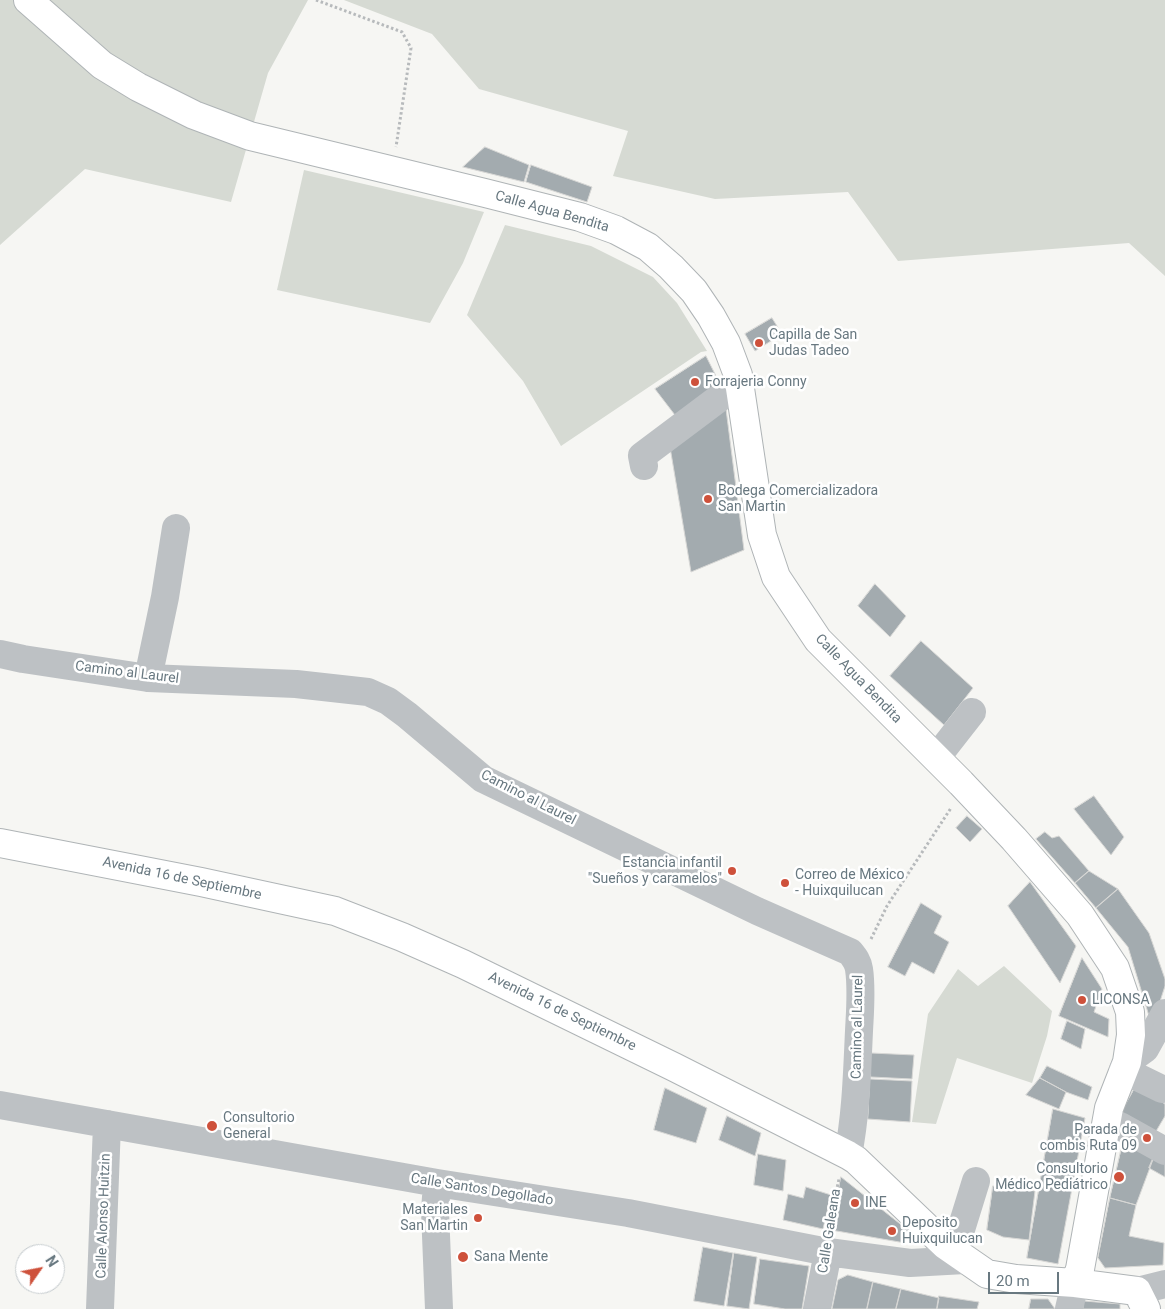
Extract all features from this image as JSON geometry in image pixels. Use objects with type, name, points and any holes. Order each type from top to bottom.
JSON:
[{"type":"main road","name":"Calle Agua Bendita","points":[[28,0],[102,65],[138,87],[194,115],[250,136],[580,217],[616,230],[648,247],[671,267],[694,292],[711,316],[726,343],[738,375],[762,535],[776,577],[818,640],[961,782],[1014,839],[1080,915],[1115,968],[1130,1012],[1131,1035],[1125,1066],[1109,1108],[1080,1269],[1072,1296]]},
{"type":"main road","name":"Avenida 16 de Septiembre","points":[[0,843],[200,882],[335,911],[402,937],[463,964],[665,1062],[848,1155],[856,1160],[945,1245],[987,1274],[1016,1279],[1072,1296],[1141,1300]]},
{"type":"street","points":[[644,466],[642,456],[726,393]]},
{"type":"street","points":[[148,678],[165,597],[176,528]]},
{"type":"street","name":"Camino al Laurel","points":[[0,654],[148,678],[296,684],[368,692],[388,701],[407,715],[483,778],[757,911],[850,952],[857,960],[859,968],[860,1006],[857,1096],[848,1155]]},
{"type":"street","points":[[936,758],[972,712]]},
{"type":"street","points":[[1162,1089],[1125,1066],[1145,1049],[1165,1013]]},
{"type":"street","name":"Calle Santos Degollado","points":[[0,1106],[437,1183],[628,1213],[828,1252],[910,1263],[959,1256]]},
{"type":"street","points":[[1107,1121],[1120,1126],[1165,1151]]},
{"type":"street","name":"Calle Alonso Huitzin","points":[[100,1309],[107,1124]]},
{"type":"street","points":[[959,1256],[976,1180]]},
{"type":"street","points":[[437,1183],[435,1211],[440,1309]]},
{"type":"street","name":"Calle Galeana","points":[[817,1309],[828,1252]]},
{"type":"street","points":[[1141,1300],[1165,1284]]},
{"type":"path","points":[[316,0],[402,32],[411,48],[396,151]]},
{"type":"path","points":[[867,947],[887,906],[951,807]]},
{"type":"path","name":"Calle Galeana","points":[[828,1252],[828,1233],[840,1171],[848,1155]]},
{"type":"shaded area","points":[[0,0],[308,0],[268,73],[231,202],[85,169],[0,245]]},
{"type":"shaded area","points":[[344,0],[1165,0],[1165,276],[1129,243],[898,261],[848,192],[715,199],[613,176],[628,131],[479,89],[432,34]]},
{"type":"shaded area","points":[[304,170],[484,212],[463,263],[430,323],[277,290]]},
{"type":"shaded area","points":[[505,225],[591,246],[653,277],[677,303],[707,351],[701,352],[561,446],[523,381],[467,315]]},
{"type":"shaded area","points":[[1004,966],[1052,1011],[1047,1036],[1032,1083],[957,1058],[936,1124],[912,1122],[928,1014],[958,969],[978,986]]},
{"type":"building","points":[[485,147],[529,165],[524,182],[463,167]]},
{"type":"building","points":[[531,165],[592,187],[587,202],[526,182]]},
{"type":"building","name":"Capilla de San Judas Tadeo","points":[[772,318],[782,334],[755,351],[745,334]]},
{"type":"building","points":[[706,356],[722,388],[678,419],[655,389]]},
{"type":"building","name":"Bodega Comercializadora San Martin","points":[[725,401],[744,550],[691,572],[670,447]]},
{"type":"building","points":[[875,584],[906,616],[890,637],[858,606]]},
{"type":"building","points":[[921,641],[973,688],[944,725],[890,676]]},
{"type":"building","points":[[1094,796],[1124,837],[1111,855],[1074,809]]},
{"type":"building","points":[[967,816],[982,829],[970,842],[956,828]]},
{"type":"building","points":[[1045,832],[1052,838],[1059,836],[1089,871],[1075,883],[1036,839]]},
{"type":"building","points":[[1089,871],[1118,889],[1096,908],[1075,883]]},
{"type":"building","points":[[1030,882],[1076,946],[1060,983],[1008,906]]},
{"type":"building","points":[[1118,889],[1149,933],[1165,979],[1165,986],[1155,1017],[1149,1016],[1128,947],[1096,908]]},
{"type":"building","points":[[921,903],[942,916],[934,933],[949,942],[934,974],[912,962],[905,976],[888,967]]},
{"type":"building","name":"LICONSA","points":[[1082,958],[1102,989],[1094,1012],[1109,1019],[1108,1037],[1059,1016]]},
{"type":"building","points":[[1067,1021],[1085,1029],[1081,1049],[1061,1039]]},
{"type":"building","points":[[871,1053],[914,1055],[912,1079],[871,1077]]},
{"type":"building","points":[[1047,1066],[1092,1087],[1088,1100],[1066,1092],[1040,1078]]},
{"type":"building","points":[[1040,1078],[1066,1092],[1059,1109],[1026,1095]]},
{"type":"building","points":[[870,1079],[912,1081],[910,1122],[868,1119]]},
{"type":"building","points":[[1136,1086],[1165,1104],[1165,1116],[1155,1133],[1121,1113]]},
{"type":"building","points":[[665,1088],[707,1108],[696,1143],[654,1130]]},
{"type":"building","points":[[1053,1109],[1085,1118],[1058,1264],[1027,1258]]},
{"type":"building","points":[[727,1116],[761,1133],[755,1156],[719,1140]]},
{"type":"building","points":[[1124,1138],[1155,1154],[1136,1205],[1110,1198]]},
{"type":"building","points":[[758,1154],[786,1160],[783,1191],[754,1185]]},
{"type":"building","points":[[1155,1154],[1165,1160],[1165,1177],[1149,1168]]},
{"type":"building","name":"INE","points":[[841,1177],[909,1231],[905,1243],[831,1230]]},
{"type":"building","points":[[993,1186],[1035,1191],[1029,1240],[1003,1237],[987,1230]]},
{"type":"building","points":[[806,1187],[831,1195],[823,1229],[783,1220],[788,1194],[803,1198]]},
{"type":"building","points":[[1110,1198],[1136,1205],[1129,1236],[1164,1243],[1163,1265],[1105,1268],[1098,1258]]},
{"type":"building","points":[[703,1247],[733,1253],[724,1306],[694,1301]]},
{"type":"building","points":[[734,1253],[757,1257],[749,1309],[727,1306]]},
{"type":"building","points":[[760,1259],[809,1266],[802,1309],[785,1309],[754,1304]]},
{"type":"building","points":[[848,1275],[873,1282],[867,1309],[832,1309],[838,1280]]},
{"type":"building","points":[[873,1282],[901,1289],[896,1309],[867,1309]]},
{"type":"building","points":[[901,1289],[939,1298],[937,1309],[896,1309]]},
{"type":"building","points":[[939,1296],[979,1302],[977,1309],[937,1309]]},
{"type":"building","points":[[1031,1299],[1048,1299],[1055,1309],[1029,1309]]},
{"type":"building","points":[[1084,1301],[1120,1304],[1120,1309],[1083,1309]]},
{"type":"place","name":"Capilla de San Judas Tadeo","points":[[759,343]]},
{"type":"place","name":"Forrajeria Conny","points":[[695,382]]},
{"type":"place","name":"Bodega Comercializadora San Martin","points":[[708,499]]},
{"type":"place","name":"Estancia infantil \"Sueños y caramelos\"","points":[[732,871]]},
{"type":"place","name":"Correo de México - Huixquilucan","points":[[785,883]]},
{"type":"place","name":"LICONSA","points":[[1082,1000]]},
{"type":"place","name":"Consultorio General","points":[[212,1126]]},
{"type":"place","name":"Parada de combis Ruta 09","points":[[1147,1138]]},
{"type":"place","name":"Consultorio Médico Pediátrico","points":[[1119,1177]]},
{"type":"place","name":"INE","points":[[855,1203]]},
{"type":"place","name":"Materiales San Martin","points":[[478,1218]]},
{"type":"place","name":"Deposito Huixquilucan","points":[[892,1231]]},
{"type":"place","name":"Sana Mente","points":[[463,1257]]}]
